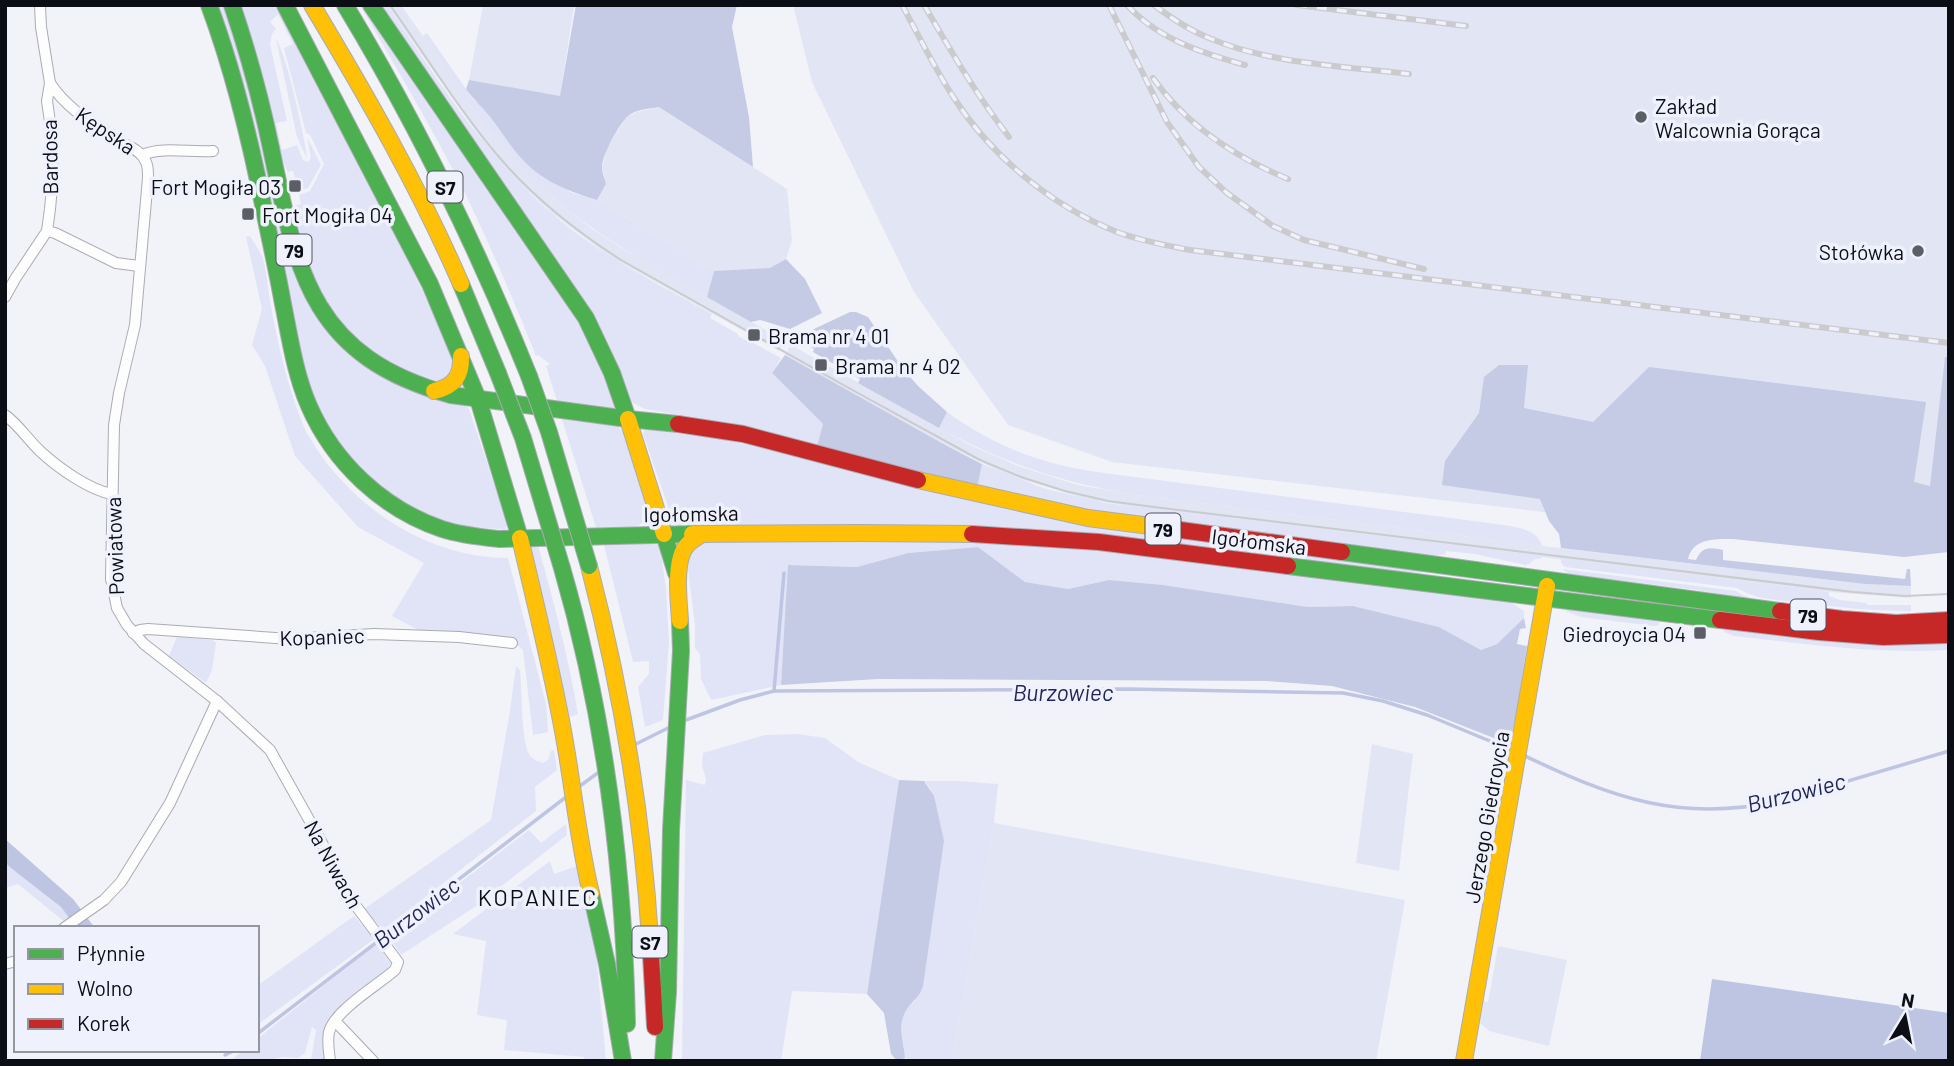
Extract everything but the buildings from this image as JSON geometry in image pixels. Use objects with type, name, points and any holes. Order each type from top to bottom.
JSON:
[{"type":"main road","name":"79","points":[[209,5],[225,45],[241,101],[296,363],[309,407],[324,435],[340,458],[364,483],[417,520],[436,528],[474,537],[520,538]]},
{"type":"main road","name":"79","points":[[232,5],[258,86],[292,243],[308,288],[329,321],[356,349],[377,365],[400,379],[434,391],[628,419]]},
{"type":"main road","points":[[285,5],[430,284],[478,399],[520,538],[541,625],[563,731],[582,857],[607,964],[625,1061]]},
{"type":"main road","name":"S7","points":[[312,5],[343,55],[456,270],[476,315],[531,462],[562,568],[588,669],[598,722],[615,839],[623,919],[625,1061]]},
{"type":"main road","name":"S7","points":[[345,5],[414,124],[497,297],[553,445],[603,619],[625,722],[649,919],[660,1061]]},
{"type":"main road","points":[[371,5],[586,318],[612,373],[678,578]]},
{"type":"main road","points":[[434,391],[449,388],[457,380],[462,368],[461,356]]},
{"type":"main road","name":"Igołomska","points":[[628,419],[743,434],[952,489],[1088,518],[1842,620],[1896,623],[1949,620]]},
{"type":"main road","name":"Igołomska","points":[[520,538],[915,531],[1043,537],[1863,636],[1949,635]]},
{"type":"main road","points":[[660,1061],[668,992],[669,893],[681,651],[678,578],[681,554],[686,545],[702,534]]},
{"type":"main road","name":"Jerzego Giedroycia","points":[[1464,1061],[1548,580]]},
{"type":"street","name":"Bardosa","points":[[5,298],[47,231],[53,175],[52,136],[47,101],[50,83],[42,38],[40,5]]},
{"type":"street","name":"Kępska","points":[[50,83],[62,100],[83,117],[142,155],[159,151],[213,151]]},
{"type":"street","name":"Powiatowa","points":[[142,155],[148,168],[148,177],[135,325],[114,425],[112,590],[117,607],[133,633],[153,652],[217,701]]},
{"type":"street","points":[[47,231],[116,263],[139,266]]},
{"type":"street","points":[[5,415],[54,462],[93,488],[112,494]]},
{"type":"street","name":"Kopaniec","points":[[133,633],[148,629],[290,639],[374,635],[459,636],[512,643]]},
{"type":"street","points":[[67,925],[116,889],[130,869],[170,803],[217,701]]},
{"type":"street","name":"Na Niwach","points":[[217,701],[258,737],[277,759],[347,894],[398,962],[395,970],[335,1021]]},
{"type":"street","points":[[330,1061],[329,1036],[335,1021],[373,1061]]},
{"type":"shaded area","points":[[216,5],[224,5],[324,326],[469,409],[508,525],[505,529],[474,528],[435,519],[415,510],[371,481],[327,428],[309,385]]},
{"type":"shaded area","points":[[239,5],[277,5],[376,193],[454,358],[449,380],[425,382],[361,346],[317,292],[299,246],[295,206],[301,204],[299,195],[310,191],[324,164],[310,135],[306,133],[284,48],[293,44],[278,14],[270,22],[276,29],[270,44],[287,121],[276,123],[282,150],[297,145],[303,160],[308,162],[311,158],[307,137],[321,165],[308,188],[298,191],[293,171],[288,172],[279,154]]},
{"type":"shaded area","points":[[360,5],[583,326],[618,410],[558,404],[546,366],[550,364],[536,356],[465,193]]},
{"type":"shaded area","points":[[379,5],[387,5],[446,92],[488,147],[510,173],[561,221],[615,259],[712,314],[710,318],[738,336],[781,358],[772,373],[823,424],[817,446],[742,425],[645,409],[633,403]]},
{"type":"shaded area","points":[[387,5],[401,5],[494,136],[554,199],[620,247],[785,341],[779,351],[609,256],[552,213],[516,180],[487,147]]},
{"type":"shaded area","points":[[483,5],[574,5],[560,97],[469,80]]},
{"type":"shaded area","points":[[576,5],[737,5],[732,27],[749,117],[753,167],[659,107],[634,112],[619,127],[605,156],[602,168],[606,184],[597,200],[558,185],[532,169],[466,89],[469,80],[560,96]]},
{"type":"shaded area","points":[[793,5],[1949,5],[1949,545],[1873,550],[1112,462],[1008,425],[914,292],[812,82]]},
{"type":"shaded area","points":[[427,33],[473,99],[570,192],[597,200],[714,271],[707,297],[600,234],[542,188],[508,153],[478,115],[423,36]]},
{"type":"shaded area","points":[[276,39],[290,78],[307,159],[297,137]]},
{"type":"shaded area","points":[[660,107],[787,189],[792,241],[786,259],[770,268],[714,271],[597,200],[606,184],[602,168],[607,148],[614,136],[627,117],[636,112]]},
{"type":"shaded area","points":[[250,236],[263,259],[278,340],[293,397],[308,435],[325,460],[367,505],[419,538],[478,556],[508,558],[546,704],[548,732],[533,735],[523,650],[508,637],[420,631],[392,616],[424,563],[358,527],[295,456],[265,366],[252,345],[262,309],[246,237]]},
{"type":"shaded area","points":[[786,259],[805,279],[822,313],[790,329],[760,320],[751,322],[707,297],[714,271],[770,268]]},
{"type":"shaded area","points":[[850,312],[868,317],[903,369],[947,412],[939,428],[858,383],[860,379],[813,352],[814,349],[793,341]]},
{"type":"shaded area","points":[[791,345],[970,445],[1018,466],[1078,485],[1137,495],[1542,546],[1865,584],[1911,586],[1911,598],[1829,592],[1161,511],[1086,499],[1008,475],[947,446],[785,355]]},
{"type":"shaded area","points":[[785,355],[982,464],[977,489],[817,446],[823,424],[772,373]]},
{"type":"shaded area","points":[[1945,357],[1949,357],[1949,552],[1904,557],[1719,539],[1700,543],[1688,559],[1696,560],[1701,552],[1710,548],[1723,550],[1723,560],[1905,579],[1907,569],[1910,569],[1911,586],[1865,584],[1561,548],[1559,534],[1549,521],[1540,499],[1442,485],[1445,461],[1479,413],[1484,377],[1499,365],[1528,365],[1524,408],[1593,422],[1649,367],[1926,402],[1914,482],[1930,486]]},
{"type":"shaded area","points":[[947,412],[1003,445],[1041,460],[1082,470],[1512,526],[1534,534],[1542,546],[1137,495],[1084,485],[1011,462],[939,428]]},
{"type":"shaded area","points":[[561,416],[616,425],[623,431],[649,513],[640,525],[627,529],[596,527]]},
{"type":"shaded area","points":[[645,430],[719,439],[841,465],[1442,572],[1388,573],[1064,532],[675,527],[643,434]]},
{"type":"shaded area","points":[[982,464],[1046,489],[1106,503],[1542,556],[1525,565],[1475,554],[1446,551],[1445,554],[1429,557],[1159,523],[977,489]]},
{"type":"shaded area","points":[[916,539],[1115,550],[1509,601],[1524,611],[1524,618],[1497,644],[1481,650],[1439,627],[1353,606],[1308,607],[1163,585],[1109,580],[1068,589],[1025,582],[978,547],[908,553],[857,567],[789,565],[781,685],[711,700],[701,679],[700,654],[695,648],[688,569],[690,546],[701,540]]},
{"type":"shaded area","points":[[603,541],[658,541],[660,547],[666,588],[669,642],[663,720],[645,727],[638,687],[649,674],[649,661],[633,662]]},
{"type":"shaded area","points":[[537,542],[574,692],[578,714],[570,717],[529,545]]},
{"type":"shaded area","points":[[978,547],[1025,582],[1068,589],[1109,580],[1163,585],[1308,607],[1353,606],[1439,627],[1481,650],[1497,644],[1524,618],[1526,628],[1520,629],[1517,644],[1527,646],[1509,744],[1415,707],[1332,686],[1267,681],[878,679],[781,685],[788,565],[857,567],[908,553]]},
{"type":"shaded area","points":[[1561,559],[1829,592],[1829,596],[1840,600],[1867,605],[1911,605],[1911,611],[1773,600],[1751,595],[1737,588],[1565,567]]},
{"type":"shaded area","points":[[1563,569],[1736,591],[1762,601],[1568,574]]},
{"type":"shaded area","points":[[1816,608],[1881,613],[1930,615],[1865,614]]},
{"type":"shaded area","points":[[1572,609],[1637,617],[1659,622],[1659,625],[1581,617],[1565,611]]},
{"type":"shaded area","points":[[1733,629],[1949,642],[1949,650],[1841,648],[1734,636],[1724,632]]},
{"type":"shaded area","points":[[177,637],[212,640],[216,643],[212,670],[206,683],[169,656]]},
{"type":"shaded area","points":[[516,666],[520,670],[526,747],[534,759],[543,763],[554,750],[557,770],[535,787],[536,811],[383,930],[364,909],[491,820]]},
{"type":"shaded area","points":[[798,734],[825,738],[858,762],[899,780],[867,994],[792,991],[781,1061],[682,1061],[686,780],[705,785],[703,753],[765,735]]},
{"type":"shaded area","points":[[1372,744],[1413,754],[1399,871],[1356,863]]},
{"type":"shaded area","points":[[899,780],[924,781],[934,796],[944,841],[923,986],[904,1015],[901,1027],[905,1058],[897,1061],[891,1054],[884,1013],[867,994]]},
{"type":"shaded area","points":[[924,781],[998,784],[994,823],[952,1061],[919,1061],[905,1058],[901,1028],[904,1014],[915,1001],[944,842],[930,788]]},
{"type":"shaded area","points":[[994,823],[1405,900],[1376,1061],[952,1061]]},
{"type":"shaded area","points":[[566,824],[567,835],[476,906],[401,955],[389,937],[529,830],[541,843]]},
{"type":"shaded area","points":[[5,839],[73,899],[93,926],[75,926],[61,907],[5,862]]},
{"type":"shaded area","points":[[550,861],[554,874],[577,866],[596,952],[606,1061],[585,1061],[584,1057],[504,1050],[507,1020],[477,1015],[486,941],[453,934]]},
{"type":"shaded area","points":[[5,862],[61,907],[70,918],[66,923],[18,884],[5,888]]},
{"type":"shaded area","points":[[354,916],[374,939],[259,1024],[259,985]]},
{"type":"shaded area","points":[[376,944],[391,963],[387,970],[333,1017],[326,1061],[311,1060],[316,1030],[312,1027],[305,1053],[298,1058],[230,1061],[241,1052],[259,1052],[259,1037]]},
{"type":"shaded area","points":[[1498,946],[1567,960],[1549,1046],[1489,1031],[1480,1023],[1484,1001],[1488,1002]]},
{"type":"shaded area","points":[[1712,979],[1949,1013],[1949,1061],[1700,1061]]},
{"type":"waterway","points":[[774,691],[784,573]]},
{"type":"waterway","name":"Burzowiec","points":[[686,720],[774,691],[1129,689],[1343,693],[1383,701],[1427,715],[1514,751]]},
{"type":"waterway","name":"Burzowiec","points":[[636,744],[670,727]]},
{"type":"waterway","name":"Burzowiec","points":[[1521,754],[1586,783],[1648,803],[1713,809],[1747,807],[1784,800],[1949,751]]},
{"type":"waterway","name":"Burzowiec","points":[[580,786],[599,772]]},
{"type":"waterway","name":"Burzowiec","points":[[259,1032],[566,797]]},
{"type":"waterway","name":"Burzowiec","points":[[225,1055],[231,1052]]},
{"type":"tram line","points":[[390,5],[456,102],[499,157],[541,200],[588,237],[621,260],[847,387],[980,460],[1021,477],[1108,501],[1154,507],[1853,592],[1905,596],[1949,594]]},
{"type":"railway","points":[[902,5],[954,98],[986,140],[1047,194],[1093,221],[1126,235],[1190,250],[1949,343]]},
{"type":"railway","points":[[924,5],[975,89],[1009,137]]},
{"type":"railway","points":[[1109,5],[1167,122],[1199,167],[1227,193],[1273,226],[1304,240],[1424,269]]},
{"type":"railway","points":[[1127,5],[1139,17],[1167,36],[1197,50],[1245,65]]},
{"type":"railway","points":[[1154,5],[1202,35],[1232,47],[1307,63],[1409,74]]},
{"type":"railway","points":[[1297,5],[1466,26]]},
{"type":"railway","points":[[1153,78],[1181,111],[1213,138],[1249,161],[1288,179]]},
{"type":"traffic: fast","points":[[209,5],[249,138],[300,381],[319,427],[347,465],[381,496],[400,509],[442,529],[463,534],[499,539],[692,534]]},
{"type":"traffic: fast","points":[[232,5],[258,94],[280,193],[303,272],[319,304],[340,333],[368,358],[404,379],[451,395],[678,424]]},
{"type":"traffic: fast","points":[[285,5],[430,284],[478,399]]},
{"type":"traffic: fast","points":[[345,5],[397,95],[444,187],[529,376]]},
{"type":"traffic: fast","points":[[371,5],[586,318],[612,373],[628,419]]},
{"type":"traffic: fast","points":[[461,284],[498,373]]},
{"type":"traffic: fast","points":[[498,373],[523,438],[562,568]]},
{"type":"traffic: fast","points":[[529,376],[549,432],[589,566]]},
{"type":"traffic: fast","points":[[478,399],[520,538]]},
{"type":"traffic: fast","points":[[664,534],[676,573]]},
{"type":"traffic: fast","points":[[1342,552],[1780,611]]},
{"type":"traffic: fast","points":[[1288,566],[1720,620]]},
{"type":"traffic: fast","points":[[562,568],[590,680],[610,794],[622,909],[627,1024]]},
{"type":"traffic: fast","points":[[663,1061],[668,992],[671,830],[681,651],[680,621]]},
{"type":"traffic: fast","points":[[591,893],[607,964],[623,1061]]},
{"type":"traffic: slow","points":[[312,5],[391,142],[428,212],[461,284]]},
{"type":"traffic: slow","points":[[434,391],[447,387],[455,380],[460,369],[461,356]]},
{"type":"traffic: slow","points":[[628,419],[664,534]]},
{"type":"traffic: slow","points":[[918,480],[1088,518],[1166,528]]},
{"type":"traffic: slow","points":[[692,534],[972,534]]},
{"type":"traffic: slow","points":[[680,621],[680,559],[688,544],[702,534]]},
{"type":"traffic: slow","points":[[520,538],[567,751],[591,893]]},
{"type":"traffic: slow","points":[[589,566],[611,658],[636,797],[650,938]]},
{"type":"traffic: slow","points":[[1464,1061],[1547,586]]},
{"type":"traffic: jam","points":[[678,424],[743,434],[918,480]]},
{"type":"traffic: jam","points":[[1166,528],[1342,552]]},
{"type":"traffic: jam","points":[[972,534],[1099,542],[1288,566]]},
{"type":"traffic: jam","points":[[1780,611],[1896,623],[1949,620]]},
{"type":"traffic: jam","points":[[1720,620],[1883,637],[1949,635]]},
{"type":"traffic: jam","points":[[650,938],[655,1027]]},
{"type":"place","name":"Zakład Walcownia Gorąca","points":[[1641,117]]},
{"type":"place","name":"Fort Mogiła 03","points":[[295,186]]},
{"type":"place","name":"Fort Mogiła 04","points":[[248,214]]},
{"type":"place","name":"Stołówka","points":[[1918,251]]},
{"type":"place","name":"Brama nr 4 01","points":[[754,335]]},
{"type":"place","name":"Brama nr 4 02","points":[[821,365]]},
{"type":"place","name":"Giedroycia 04","points":[[1700,633]]},
{"type":"district","name":"KOPANIEC","points":[[538,897]]}]
